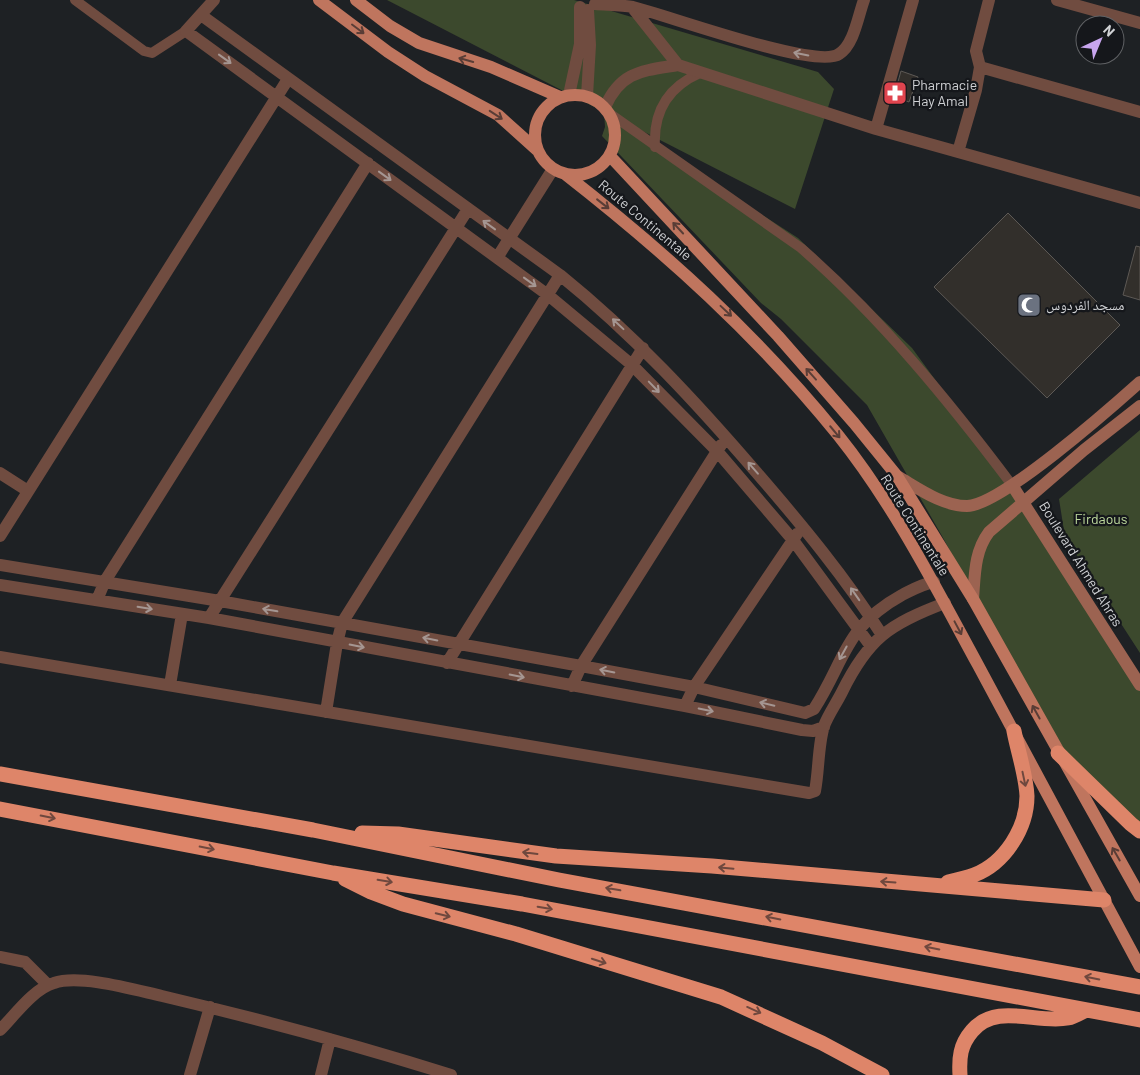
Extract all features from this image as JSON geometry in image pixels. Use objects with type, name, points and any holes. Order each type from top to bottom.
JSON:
[{"type":"highway","points":[[937,886],[975,875],[991,865],[1006,852],[1018,833],[1025,815],[1027,794],[1014,731]]},
{"type":"highway","points":[[1058,753],[1140,831]]},
{"type":"highway","points":[[0,774],[313,830],[559,880],[1140,987]]},
{"type":"highway","points":[[0,808],[333,873],[494,899],[1140,1020]]},
{"type":"highway","points":[[313,830],[398,834],[556,856],[1104,900]]},
{"type":"highway","points":[[333,873],[371,892],[403,904],[516,934],[729,1000],[822,1043],[882,1075]]},
{"type":"highway","points":[[960,1075],[960,1057],[965,1040],[976,1027],[987,1019],[1005,1016],[1051,1019],[1070,1018],[1086,1010]]},
{"type":"main road","points":[[319,0],[417,71],[498,116],[537,150],[544,161],[559,172],[578,176],[602,166],[610,156],[616,135],[607,110],[587,96],[565,96],[491,67],[419,43],[390,26],[356,0]]},
{"type":"main road","points":[[537,150],[534,138],[535,125],[540,113],[549,103],[565,96]]},
{"type":"main road","name":"Route Continentale","points":[[610,156],[778,336],[854,423],[897,476],[973,599],[1140,896]]},
{"type":"main road","name":"Route Continentale","points":[[559,172],[636,230],[736,320],[805,397],[866,474],[934,582],[1140,967]]},
{"type":"street","points":[[214,0],[186,31],[548,295],[632,365],[717,451],[793,540],[870,645]]},
{"type":"street","points":[[585,3],[632,7],[777,49],[826,58],[839,55],[847,48],[864,0]]},
{"type":"street","points":[[876,129],[912,0]]},
{"type":"street","points":[[958,152],[980,67],[976,51],[989,0]]},
{"type":"street","points":[[1057,0],[1140,22]]},
{"type":"street","points":[[565,96],[580,44],[585,3]]},
{"type":"street","points":[[585,3],[590,45],[587,96]]},
{"type":"street","points":[[632,7],[678,65]]},
{"type":"street","points":[[200,15],[560,275],[603,310],[643,348],[726,437],[803,526],[840,573],[882,635]]},
{"type":"street","points":[[607,110],[611,93],[628,77],[649,70],[678,65],[876,129],[1140,204]]},
{"type":"street","points":[[980,67],[1140,112]]},
{"type":"street","points":[[0,536],[288,79]]},
{"type":"street","points":[[97,600],[105,581],[368,163]]},
{"type":"street","points":[[497,258],[559,172]]},
{"type":"street","points":[[209,618],[468,209]]},
{"type":"street","points":[[326,712],[336,643],[342,623],[560,275]]},
{"type":"street","points":[[447,663],[457,644],[643,348]]},
{"type":"street","points":[[897,476],[940,500],[968,506],[980,504],[1028,475],[1140,382]]},
{"type":"street","points":[[973,599],[975,565],[983,540],[995,526],[1084,450],[1140,406]]},
{"type":"street","points":[[572,686],[581,666],[726,437]]},
{"type":"street","points":[[0,473],[28,491]]},
{"type":"street","name":"Boulevard Ahmed Ahras","points":[[1012,485],[1140,685]]},
{"type":"street","points":[[685,706],[694,687],[803,526]]},
{"type":"street","points":[[0,565],[105,581],[581,666],[694,687],[806,713],[814,709],[845,648],[870,617],[889,602],[910,590],[926,583],[934,582]]},
{"type":"street","points":[[0,584],[209,618],[685,706],[802,730],[813,731],[824,727]]},
{"type":"street","points":[[0,657],[809,794],[815,791],[824,727],[854,667],[870,645],[882,635],[901,622],[945,604]]},
{"type":"street","points":[[170,685],[182,614]]},
{"type":"street","points":[[814,709],[824,727]]},
{"type":"street","points":[[0,957],[25,962],[48,985]]},
{"type":"street","points":[[0,1030],[36,994],[48,985],[72,980],[108,985],[330,1038],[451,1075]]},
{"type":"street","points":[[190,1075],[210,1008]]},
{"type":"street","points":[[321,1075],[330,1038]]},
{"type":"lane","points":[[75,0],[144,51],[152,53],[186,31]]},
{"type":"lane","points":[[655,147],[656,120],[668,96],[677,86],[700,73]]},
{"type":"lane","points":[[607,110],[655,147],[800,248],[819,264],[912,359],[950,404],[1012,485]]},
{"type":"green space","points":[[387,0],[574,0],[818,72],[834,89],[795,209],[619,119],[672,157],[798,238],[912,348],[1012,485],[1140,685],[1140,831],[1066,764],[942,536],[867,405],[781,319],[761,303],[602,136],[605,127],[604,112]]},
{"type":"green space","name":"Firdaous","points":[[1140,430],[1140,653],[1065,537],[1059,499]]},
{"type":"building","points":[[901,71],[918,77],[909,102],[894,96]]},
{"type":"building","points":[[1008,213],[1120,325],[1047,398],[934,287]]},
{"type":"building","points":[[1136,246],[1140,247],[1140,300],[1123,295]]},
{"type":"place","name":"Pharmacie Hay Amal","points":[[895,93]]},
{"type":"place","name":"مسجد الفردوس","points":[[1029,305]]}]
